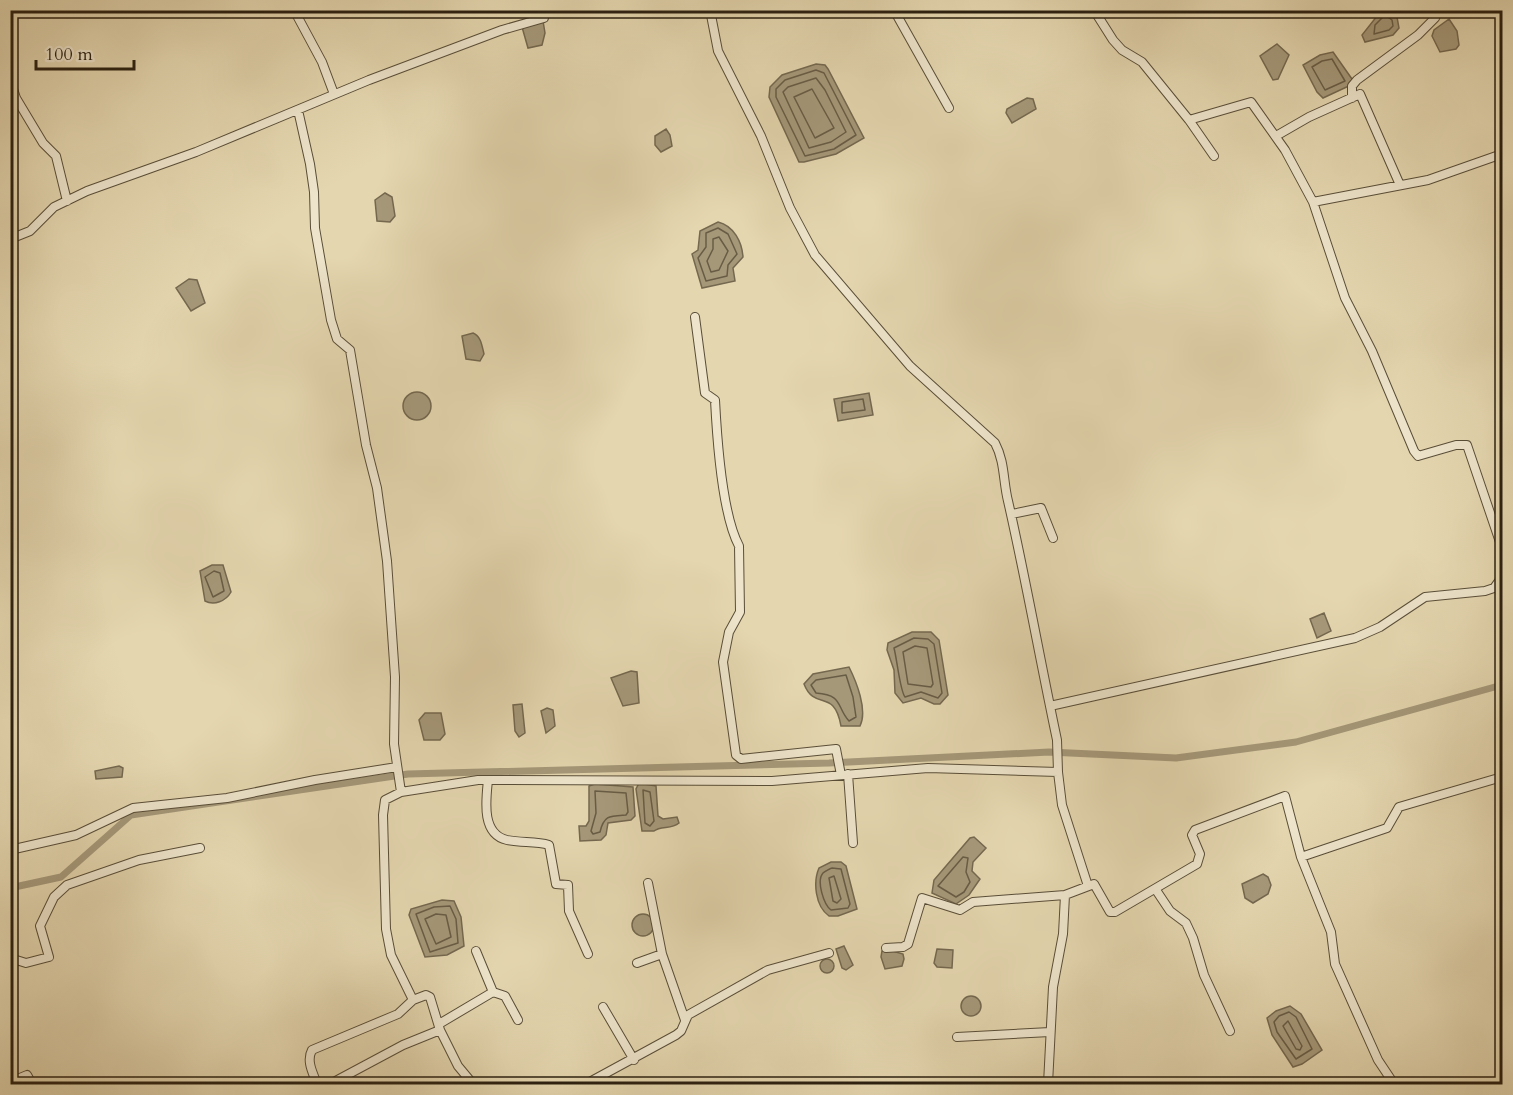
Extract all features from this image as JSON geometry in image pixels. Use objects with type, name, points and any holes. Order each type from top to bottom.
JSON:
[{"type":"street","points":[[294,10],[322,62],[334,94]]},
{"type":"street","points":[[10,240],[30,231],[54,207],[67,201],[334,94],[502,30],[538,21],[544,18],[545,10]]},
{"type":"street","points":[[710,10],[718,51],[761,136],[790,207],[815,255],[910,366],[995,443],[1001,454],[1057,740],[1062,806],[1088,886]]},
{"type":"street","points":[[894,10],[949,108]]},
{"type":"street","points":[[1094,10],[1113,40],[1122,50],[1142,62],[1189,120],[1214,156]]},
{"type":"street","points":[[1352,98],[1352,87],[1357,80],[1418,35],[1435,18],[1438,10]]},
{"type":"street","points":[[10,80],[16,98],[43,143],[56,156],[67,201]]},
{"type":"street","points":[[1276,136],[1309,117],[1360,94],[1400,185]]},
{"type":"street","points":[[1189,120],[1251,102],[1276,136],[1313,202],[1345,298],[1372,351],[1414,451],[1418,456],[1456,445],[1467,445],[1503,548]]},
{"type":"street","points":[[298,110],[310,164],[314,192],[315,228],[331,320],[337,339],[350,350],[366,445],[377,488],[391,597],[394,744],[401,788]]},
{"type":"street","points":[[1313,202],[1428,180],[1503,154]]},
{"type":"street","points":[[695,317],[705,393],[715,400],[727,502],[735,540],[739,546],[740,612],[729,632],[723,662],[736,755],[741,759],[836,749],[842,769],[853,843]]},
{"type":"street","points":[[1011,514],[1041,508],[1053,538]]},
{"type":"street","points":[[1050,706],[1355,638],[1380,627],[1425,597],[1485,591],[1494,588],[1503,577]]},
{"type":"street","points":[[413,1000],[391,955],[386,929],[383,815],[385,800],[401,788],[488,780],[772,781],[842,769],[1058,770]]},
{"type":"street","points":[[10,850],[76,835],[133,808],[227,798],[397,770]]},
{"type":"street","points":[[1301,857],[1387,828],[1399,807],[1503,777]]},
{"type":"street","points":[[488,780],[486,802],[490,826],[495,834],[506,840],[549,845],[556,884],[568,885],[569,911],[588,954]]},
{"type":"street","points":[[886,948],[903,947],[908,944],[922,898],[960,910],[973,902],[1065,896],[1096,885],[1110,912],[1115,912],[1197,864],[1200,854],[1192,835],[1195,830],[1285,796],[1301,857],[1331,932],[1335,964],[1378,1060],[1394,1084]]},
{"type":"street","points":[[10,958],[26,963],[48,958],[40,926],[54,897],[67,885],[139,860],[201,848]]},
{"type":"street","points":[[648,883],[662,954],[685,1020]]},
{"type":"street","points":[[1156,890],[1170,911],[1186,923],[1204,975],[1230,1031]]},
{"type":"street","points":[[1048,1084],[1053,987],[1063,934],[1065,896]]},
{"type":"street","points":[[476,951],[493,992],[505,996],[518,1020]]},
{"type":"street","points":[[586,1084],[634,1060],[676,1035],[681,1031],[688,1015],[768,970],[829,953]]},
{"type":"street","points":[[637,963],[662,954]]},
{"type":"street","points":[[330,1084],[439,1027],[493,992]]},
{"type":"street","points":[[317,1084],[310,1067],[309,1055],[312,1050],[398,1014],[413,1000],[426,995],[430,997],[439,1027],[458,1066],[473,1084]]},
{"type":"street","points":[[603,1007],[634,1060]]},
{"type":"street","points":[[957,1037],[1050,1032]]},
{"type":"street","points":[[10,1083],[27,1076],[32,1084]]},
{"type":"water","points":[[1381,11],[1392,11],[1397,17],[1399,28],[1393,35],[1365,42],[1362,35]]},
{"type":"water","points":[[1449,19],[1457,31],[1459,45],[1456,49],[1440,52],[1432,36],[1434,30]]},
{"type":"water","points":[[543,21],[545,33],[542,45],[528,48],[522,27]]},
{"type":"water","points":[[1277,44],[1289,55],[1278,79],[1273,80],[1260,56]]},
{"type":"water","points":[[1333,52],[1352,79],[1351,85],[1323,98],[1317,92],[1303,65],[1320,55]]},
{"type":"water","points":[[816,64],[825,65],[828,69],[864,138],[836,154],[799,162],[769,97],[770,87],[782,75]]},
{"type":"water","points":[[1027,98],[1033,99],[1036,109],[1012,123],[1006,113],[1007,109]]},
{"type":"water","points":[[666,129],[672,146],[661,152],[655,145],[655,136]]},
{"type":"water","points":[[385,193],[392,197],[395,216],[390,222],[377,221],[375,200]]},
{"type":"water","points":[[718,222],[729,227],[736,235],[743,257],[733,268],[735,281],[702,288],[692,254],[698,250],[700,231]]},
{"type":"water","points":[[189,279],[197,280],[205,303],[191,311],[176,288]]},
{"type":"water","points":[[476,334],[483,348],[484,354],[480,361],[466,359],[462,336]]},
{"type":"water","points":[[417,392],[427,396],[431,406],[427,416],[417,420],[407,416],[403,406],[407,396]]},
{"type":"water","points":[[869,393],[873,415],[838,421],[834,399]]},
{"type":"water","points":[[212,565],[223,565],[231,592],[216,603],[205,601],[200,571]]},
{"type":"water","points":[[1324,613],[1331,631],[1317,638],[1310,619]]},
{"type":"water","points":[[912,632],[931,632],[939,640],[948,695],[940,704],[934,704],[921,698],[903,703],[895,693],[894,670],[887,650],[888,643]]},
{"type":"water","points":[[849,667],[862,704],[860,726],[841,726],[834,707],[813,697],[804,684],[813,674]]},
{"type":"water","points":[[631,671],[637,672],[639,703],[623,706],[611,678]]},
{"type":"water","points":[[522,704],[525,733],[519,737],[515,731],[513,705]]},
{"type":"water","points":[[547,708],[553,710],[555,726],[546,733],[541,711]]},
{"type":"water","points":[[425,713],[441,713],[445,734],[440,740],[424,740],[419,720]]},
{"type":"water","points":[[119,766],[123,768],[122,777],[96,779],[95,771]]},
{"type":"water","points":[[639,783],[656,786],[658,816],[663,819],[677,817],[679,823],[654,831],[642,831],[636,789]]},
{"type":"water","points":[[595,784],[633,787],[635,816],[631,820],[608,823],[606,835],[601,840],[580,841],[579,826],[586,826],[589,821],[589,786]]},
{"type":"water","points":[[974,837],[986,848],[973,862],[972,871],[980,879],[969,895],[956,904],[932,893],[934,880],[970,838]]},
{"type":"water","points":[[831,862],[841,862],[846,866],[857,909],[838,916],[829,916],[824,912],[816,894],[819,868]]},
{"type":"water","points":[[1263,874],[1268,877],[1271,885],[1268,894],[1253,903],[1245,898],[1242,884]]},
{"type":"water","points":[[442,900],[454,901],[461,917],[464,946],[447,955],[425,957],[409,915],[411,909]]},
{"type":"water","points":[[643,914],[651,917],[654,925],[651,933],[643,936],[635,933],[632,925],[635,917]]},
{"type":"water","points":[[844,946],[853,965],[846,970],[842,968],[836,949]]},
{"type":"water","points":[[937,949],[953,950],[952,968],[937,967],[934,963]]},
{"type":"water","points":[[889,950],[903,954],[902,966],[885,969],[881,957],[882,951]]},
{"type":"water","points":[[824,959],[830,959],[834,966],[830,973],[824,973],[820,969],[820,963]]},
{"type":"water","points":[[971,996],[978,999],[981,1006],[978,1013],[971,1016],[964,1013],[961,1006],[964,999]]},
{"type":"water","points":[[1290,1006],[1301,1014],[1322,1050],[1302,1064],[1293,1067],[1272,1035],[1267,1018],[1276,1011]]},
{"type":"waterway","points":[[10,888],[61,877],[131,815],[408,774],[829,763],[1049,752],[1176,758],[1296,742],[1502,685]]}]
